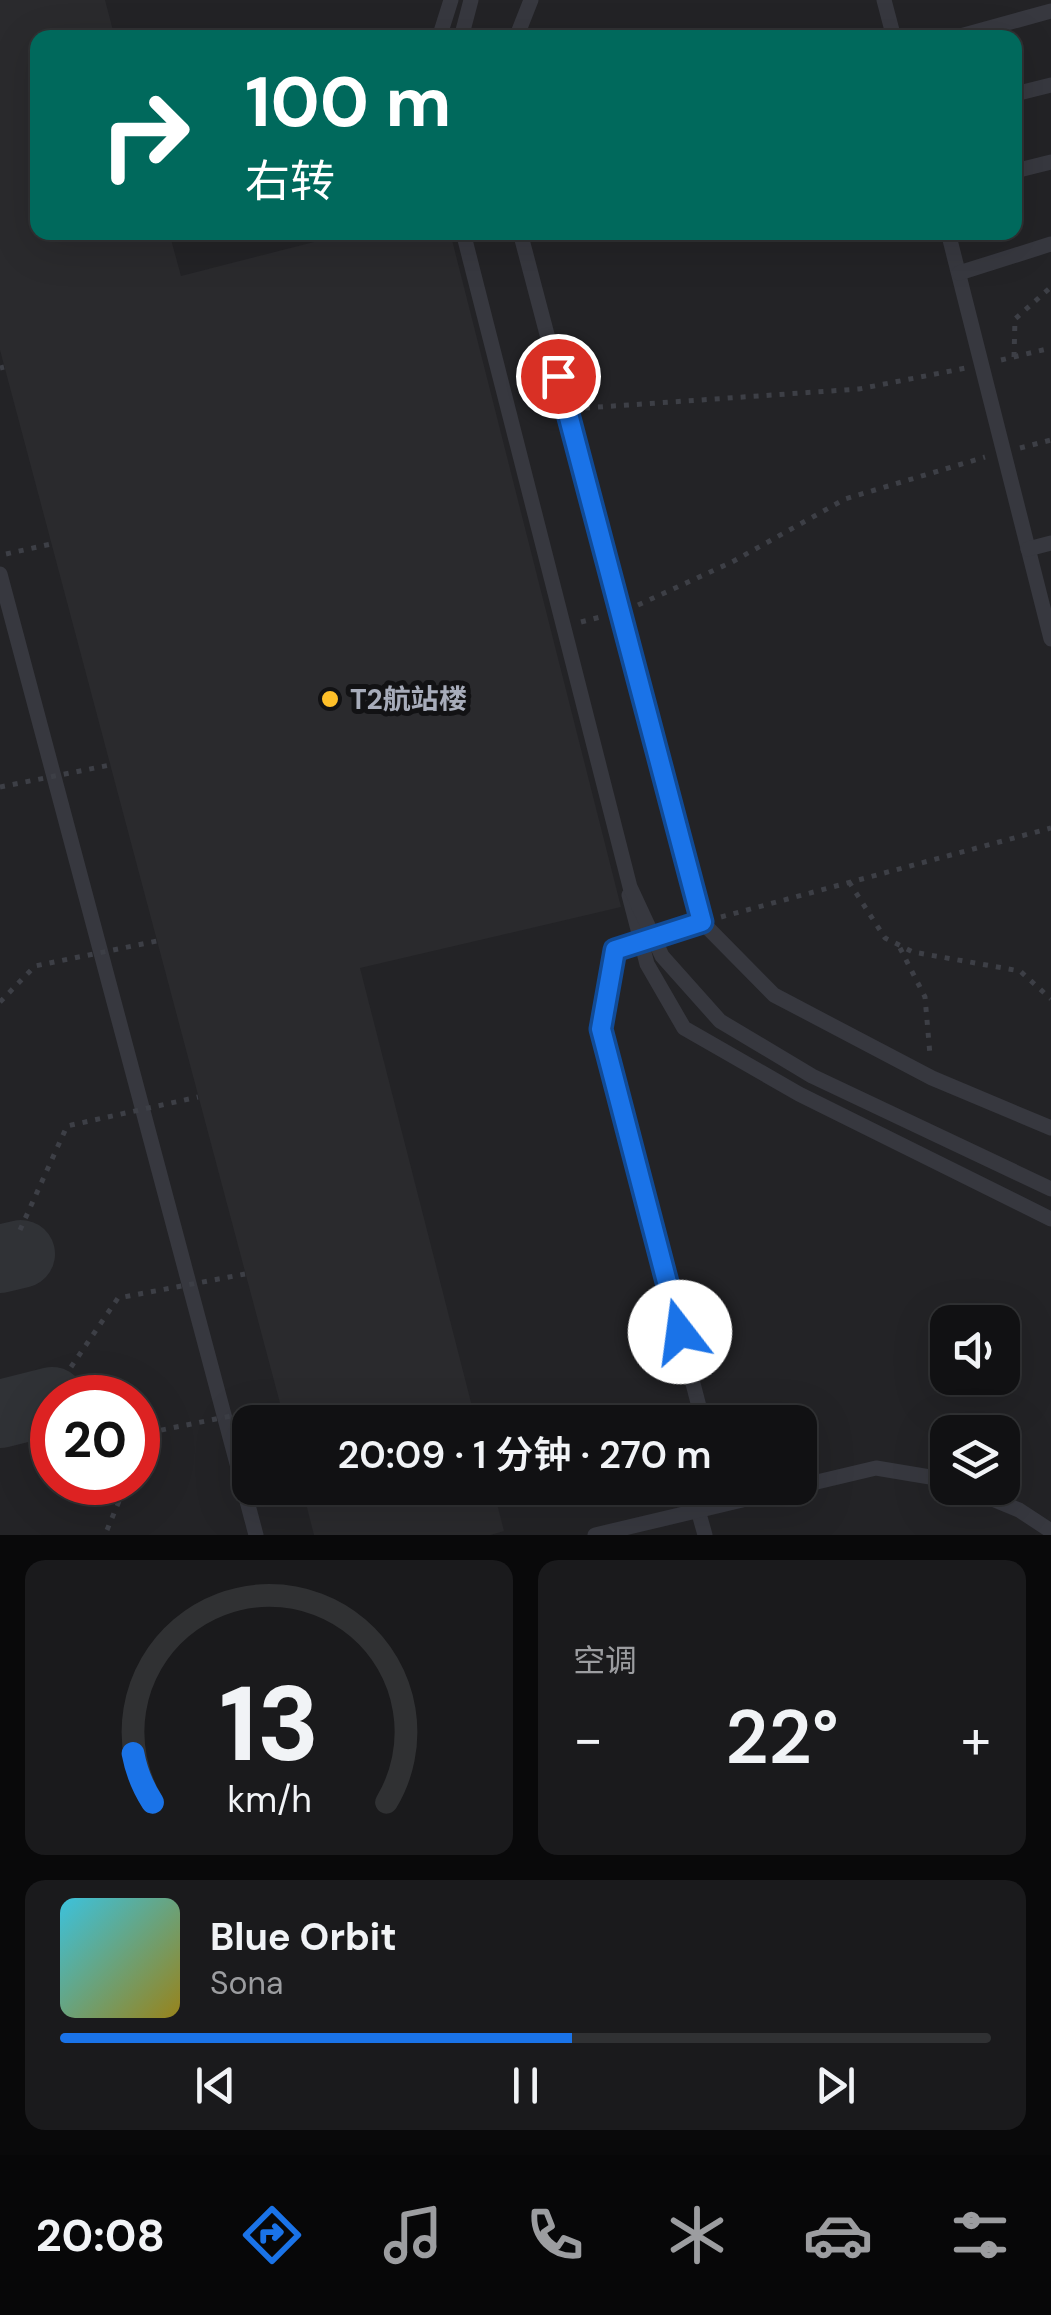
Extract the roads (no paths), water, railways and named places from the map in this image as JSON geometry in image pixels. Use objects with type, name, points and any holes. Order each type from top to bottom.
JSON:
[{"type":"lane","points":[[441,30],[450,0]]},
{"type":"lane","points":[[463,30],[472,0]]},
{"type":"lane","points":[[519,30],[532,0]]},
{"type":"lane","points":[[884,0],[892,30]]},
{"type":"lane","points":[[982,30],[1051,11]]},
{"type":"lane","points":[[1022,92],[1051,85]]},
{"type":"lane","points":[[1022,169],[1051,162]]},
{"type":"lane","points":[[462,240],[647,964],[684,1028],[800,1094],[1051,1219]]},
{"type":"lane","points":[[462,240],[630,887],[662,956],[720,1021],[812,1076],[1051,1189]]},
{"type":"lane","points":[[522,240],[702,922],[774,995],[932,1078],[1051,1128]]},
{"type":"lane","points":[[950,240],[1051,635]]},
{"type":"lane","points":[[960,273],[1051,244]]},
{"type":"lane","points":[[1028,549],[1051,543]]},
{"type":"lane","points":[[0,574],[256,1535]]},
{"type":"lane","points":[[699,1405],[601,1029],[615,950],[702,922]]},
{"type":"lane","points":[[817,1482],[876,1468],[930,1477]]},
{"type":"lane","points":[[595,1535],[719,1505]]},
{"type":"lane","points":[[1007,1505],[1051,1531]]},
{"type":"lane","points":[[698,1510],[705,1535]]},
{"type":"place","name":"T2航站楼","points":[[330,699]]}]
